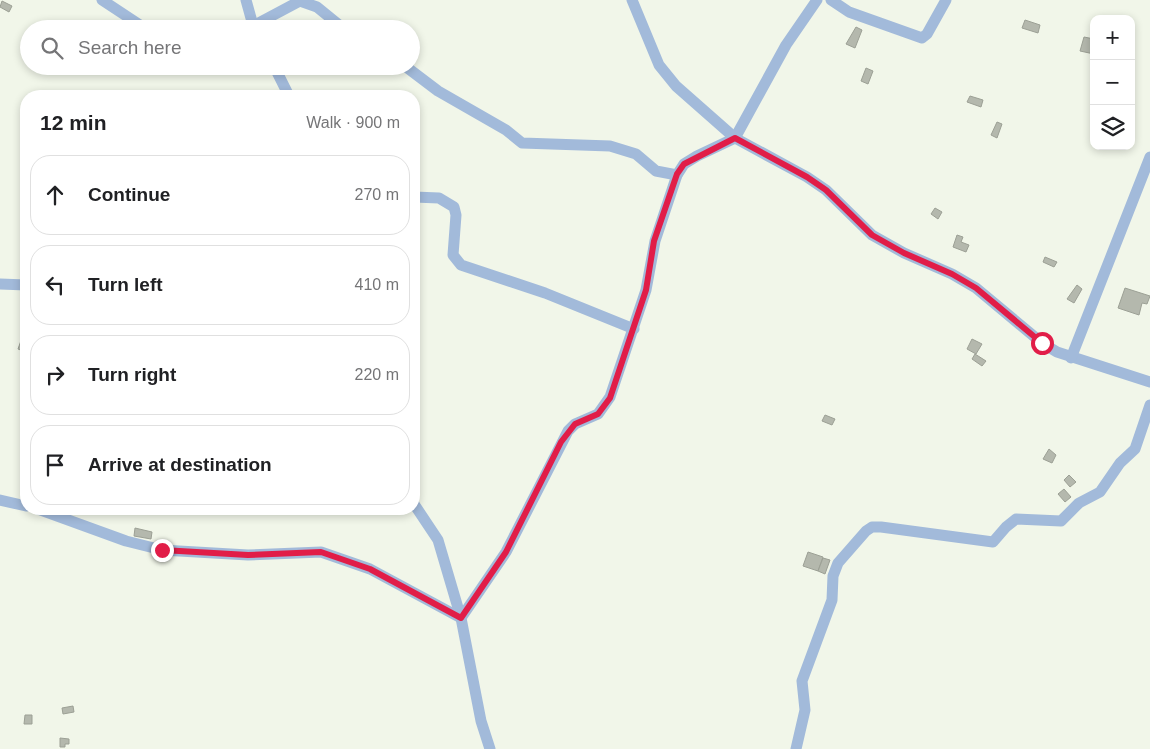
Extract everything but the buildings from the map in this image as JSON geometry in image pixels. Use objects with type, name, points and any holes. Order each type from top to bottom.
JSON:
[{"type":"street","points":[[102,0],[132,20]]},
{"type":"street","points":[[246,0],[252,20]]},
{"type":"street","points":[[632,0],[659,65],[676,86],[735,138],[807,177],[826,190],[872,235],[904,253],[952,274],[976,288],[1042,343],[1071,358],[1150,382]]},
{"type":"street","points":[[461,618],[506,552],[564,436],[575,424],[598,414],[605,408],[646,290],[654,241],[677,174],[684,164],[690,160],[735,138],[786,45],[817,0]]},
{"type":"street","points":[[831,0],[849,12],[922,38],[927,34],[946,0]]},
{"type":"street","points":[[267,20],[300,2],[317,7],[333,20]]},
{"type":"street","points":[[278,75],[286,90]]},
{"type":"street","points":[[417,75],[438,91],[506,130],[522,143],[610,146],[636,154],[656,171],[677,174]]},
{"type":"street","points":[[1071,358],[1150,157]]},
{"type":"street","points":[[420,196],[438,198],[454,207],[456,216],[453,255],[461,265],[545,293],[634,328]]},
{"type":"street","points":[[0,284],[20,285]]},
{"type":"street","points":[[796,749],[805,710],[802,681],[832,600],[833,576],[842,557],[866,532],[872,527],[881,527],[993,542],[1016,519],[1061,521],[1079,503],[1100,492],[1120,463],[1135,449],[1150,405]]},
{"type":"street","points":[[0,500],[20,505]]},
{"type":"street","points":[[420,513],[438,540],[461,618],[481,721],[490,749]]},
{"type":"street","points":[[54,515],[126,541],[162,550],[248,555],[321,552],[370,569],[461,618]]},
{"type":"route","points":[[162,550],[248,555],[321,552],[370,569],[406,586],[461,618],[485,580],[506,552],[568,431],[575,424],[598,414],[605,408],[610,398],[646,290],[654,241],[677,174],[684,164],[735,138],[754,150],[807,177],[826,190],[872,235],[904,253],[952,274],[976,288],[1042,343]]}]
